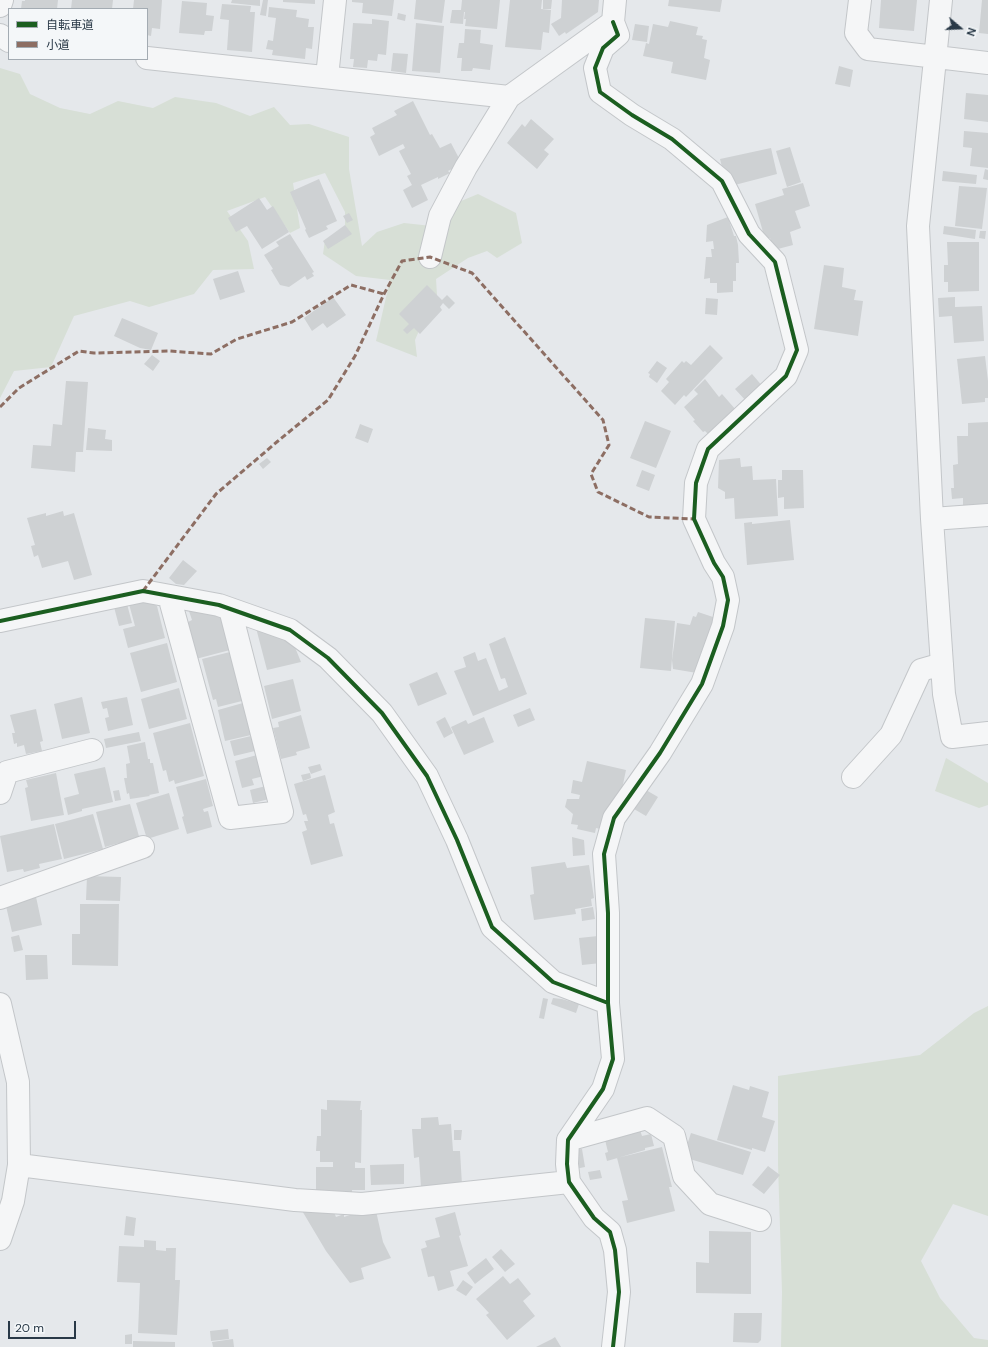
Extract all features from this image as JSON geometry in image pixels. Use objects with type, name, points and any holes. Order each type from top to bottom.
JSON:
[{"type":"street","points":[[0,6],[2,0]]},
{"type":"street","points":[[327,78],[334,0]]},
{"type":"street","points":[[613,1347],[619,1292],[615,1250],[610,1232],[594,1218],[569,1182],[567,1164],[568,1140],[603,1089],[613,1059],[608,1003],[608,913],[604,854],[614,818],[660,753],[702,684],[723,626],[728,600],[723,577],[714,564],[694,519],[696,483],[708,449],[786,376],[797,350],[775,262],[749,234],[722,181],[672,139],[632,115],[600,92],[595,68],[603,48],[618,35],[613,22],[615,0]]},
{"type":"street","points":[[860,0],[856,33],[868,49],[988,63]]},
{"type":"street","points":[[941,0],[918,226],[932,519],[944,694],[952,737],[988,733]]},
{"type":"street","points":[[430,257],[440,216],[466,167],[510,97],[613,22]]},
{"type":"street","points":[[148,58],[510,97]]},
{"type":"street","points":[[932,519],[988,515]]},
{"type":"street","points":[[0,621],[143,591],[219,605],[290,630],[328,658],[382,713],[427,776],[456,840],[492,927],[553,982],[608,1003]]},
{"type":"street","points":[[169,596],[230,818],[282,812],[230,609]]},
{"type":"street","points":[[853,777],[891,735],[921,670],[942,664]]},
{"type":"street","points":[[0,793],[7,772],[92,750]]},
{"type":"street","points":[[0,898],[142,847]]},
{"type":"street","points":[[0,1004],[18,1082],[18,1165],[13,1201],[0,1239]]},
{"type":"street","points":[[568,1140],[647,1118],[674,1136],[684,1176],[710,1204],[760,1220]]},
{"type":"street","points":[[18,1165],[295,1200],[362,1204],[569,1182]]},
{"type":"shaded area","points":[[0,68],[20,74],[30,94],[60,108],[90,114],[118,101],[153,108],[175,97],[216,103],[250,116],[274,107],[290,125],[309,124],[349,137],[349,169],[362,246],[377,232],[404,223],[441,227],[449,206],[478,194],[516,213],[522,243],[497,258],[487,251],[468,258],[436,279],[438,311],[427,312],[415,340],[417,357],[376,341],[390,280],[356,276],[323,254],[325,240],[345,235],[345,212],[325,173],[293,183],[300,228],[290,233],[265,197],[227,211],[248,241],[254,269],[213,270],[194,294],[149,307],[130,301],[74,316],[51,367],[14,371],[0,398]]},
{"type":"shaded area","points":[[946,758],[988,783],[988,805],[979,808],[935,791]]},
{"type":"shaded area","points":[[988,1006],[988,1216],[953,1204],[921,1261],[940,1298],[974,1338],[988,1340],[988,1347],[781,1347],[782,1292],[778,1164],[778,1076],[920,1055],[974,1013]]},
{"type":"building","points":[[58,0],[57,8],[21,8],[22,1]]},
{"type":"building","points":[[72,0],[113,0],[112,8],[71,8]]},
{"type":"building","points":[[134,0],[162,0],[160,29],[152,28],[151,36],[148,35],[148,8],[133,8]]},
{"type":"building","points":[[232,0],[260,0],[260,6],[231,3]]},
{"type":"building","points":[[263,0],[268,0],[266,16],[260,15]]},
{"type":"building","points":[[283,0],[315,0],[315,4],[283,2]]},
{"type":"building","points":[[352,0],[394,0],[392,16],[362,13],[363,3],[352,2]]},
{"type":"building","points":[[416,0],[445,0],[442,23],[414,19]]},
{"type":"building","points":[[462,0],[500,0],[497,29],[465,26],[465,12],[463,24],[450,23],[452,10],[461,10]]},
{"type":"building","points":[[510,0],[542,0],[541,9],[551,10],[549,33],[543,32],[541,50],[505,47]]},
{"type":"building","points":[[543,0],[552,0],[551,9],[543,9]]},
{"type":"building","points":[[562,0],[599,0],[598,12],[566,34],[565,32],[559,36],[551,24],[561,18]]},
{"type":"building","points":[[669,0],[722,0],[720,12],[668,6]]},
{"type":"building","points":[[881,0],[917,0],[914,31],[879,28]]},
{"type":"building","points":[[982,0],[988,0],[988,34],[979,33]]},
{"type":"building","points":[[182,1],[207,3],[206,15],[214,16],[212,31],[205,31],[204,35],[179,33]]},
{"type":"building","points":[[222,4],[251,6],[250,12],[255,12],[252,52],[227,50],[229,20],[220,19]]},
{"type":"building","points":[[269,7],[297,10],[296,17],[309,19],[308,27],[314,27],[312,49],[306,48],[305,59],[272,55],[273,50],[266,49],[268,40],[273,41],[276,18],[268,17]]},
{"type":"building","points":[[398,13],[406,15],[405,21],[397,19]]},
{"type":"building","points":[[372,19],[389,21],[386,55],[378,54],[377,61],[368,60],[367,68],[353,67],[354,59],[350,59],[353,23],[372,24]]},
{"type":"building","points":[[670,21],[698,27],[696,35],[703,36],[702,39],[707,40],[704,58],[710,60],[706,80],[671,73],[673,62],[643,56],[646,43],[649,44],[653,24],[668,27]]},
{"type":"building","points":[[416,23],[444,26],[440,73],[412,71]]},
{"type":"building","points":[[635,24],[649,26],[647,42],[632,40]]},
{"type":"building","points":[[465,29],[481,30],[480,43],[493,45],[490,70],[473,68],[472,71],[461,71],[462,58],[457,58],[459,43],[464,43]]},
{"type":"building","points":[[393,53],[408,54],[406,73],[391,71]]},
{"type":"building","points":[[839,66],[853,70],[850,87],[835,84]]},
{"type":"building","points":[[966,93],[988,95],[988,122],[964,119]]},
{"type":"building","points":[[413,101],[430,135],[432,134],[440,148],[451,143],[462,164],[448,171],[450,173],[421,185],[428,200],[412,208],[403,190],[412,185],[407,176],[411,174],[399,151],[405,148],[403,144],[379,156],[370,137],[375,134],[372,128],[397,115],[394,111]]},
{"type":"building","points":[[531,119],[554,139],[544,150],[549,154],[537,169],[507,143],[522,124],[525,127]]},
{"type":"building","points":[[964,131],[988,133],[988,168],[970,166],[972,148],[963,147]]},
{"type":"building","points":[[790,147],[801,182],[787,187],[776,151]]},
{"type":"building","points":[[771,148],[777,174],[727,187],[720,159]]},
{"type":"building","points":[[985,169],[988,170],[988,180],[983,179]]},
{"type":"building","points":[[943,171],[977,175],[976,184],[942,181]]},
{"type":"building","points":[[319,179],[337,221],[326,226],[328,229],[309,238],[290,192]]},
{"type":"building","points":[[803,183],[810,206],[795,211],[801,228],[790,232],[793,245],[774,250],[770,238],[765,239],[755,204],[784,195],[782,189]]},
{"type":"building","points":[[959,186],[987,188],[982,229],[955,226]]},
{"type":"building","points":[[259,198],[267,210],[273,206],[289,232],[262,249],[247,226],[236,232],[228,218]]},
{"type":"building","points":[[349,213],[353,220],[347,223],[343,216]]},
{"type":"building","points":[[728,217],[734,236],[736,236],[739,263],[736,263],[736,281],[733,281],[733,292],[717,293],[717,283],[710,283],[710,278],[704,279],[706,257],[712,257],[711,249],[714,249],[713,241],[706,242],[707,225]]},
{"type":"building","points":[[345,225],[352,234],[328,249],[323,241]]},
{"type":"building","points":[[944,226],[976,230],[975,239],[943,234]]},
{"type":"building","points":[[980,231],[986,231],[985,239],[979,238]]},
{"type":"building","points":[[290,234],[314,272],[312,273],[314,276],[307,280],[305,276],[289,287],[280,285],[271,270],[273,269],[264,255],[279,246],[276,242]]},
{"type":"building","points":[[947,242],[979,242],[979,291],[948,292],[948,282],[944,282],[944,265],[948,265]]},
{"type":"building","points":[[824,265],[844,268],[842,287],[856,290],[854,300],[863,301],[858,336],[814,329]]},
{"type":"building","points":[[238,271],[245,292],[220,300],[213,279]]},
{"type":"building","points":[[427,285],[442,300],[447,295],[455,303],[449,309],[443,303],[440,307],[442,310],[420,334],[414,328],[407,334],[403,330],[409,324],[399,314]]},
{"type":"building","points":[[333,297],[346,315],[327,328],[323,323],[312,331],[304,318]]},
{"type":"building","points":[[955,297],[955,307],[982,306],[984,341],[954,343],[952,316],[939,317],[938,298]]},
{"type":"building","points":[[706,298],[718,299],[717,315],[705,314]]},
{"type":"building","points":[[122,318],[158,333],[151,350],[140,348],[114,336]]},
{"type":"building","points":[[710,345],[723,358],[686,397],[684,395],[675,405],[661,391],[669,382],[666,379],[682,361],[684,363],[686,361],[691,365]]},
{"type":"building","points":[[152,355],[160,361],[153,371],[144,364]]},
{"type":"building","points":[[985,356],[988,381],[988,398],[985,398],[985,402],[962,404],[957,359]]},
{"type":"building","points":[[657,361],[667,368],[657,383],[649,377],[650,374],[648,373]]},
{"type":"building","points":[[752,374],[764,388],[747,402],[735,389]]},
{"type":"building","points":[[705,379],[719,397],[722,394],[736,410],[709,435],[705,431],[703,432],[693,421],[695,420],[684,407],[698,394],[694,390]]},
{"type":"building","points":[[66,381],[88,382],[83,452],[76,452],[75,472],[31,468],[33,445],[51,446],[53,424],[62,425]]},
{"type":"building","points":[[645,421],[671,431],[656,468],[630,458]]},
{"type":"building","points":[[988,422],[988,505],[963,506],[963,498],[952,499],[951,488],[954,488],[953,465],[958,464],[957,436],[968,436],[968,423]]},
{"type":"building","points":[[360,424],[373,429],[368,443],[355,438]]},
{"type":"building","points":[[88,428],[106,430],[105,439],[112,440],[112,451],[86,450]]},
{"type":"building","points":[[267,458],[271,462],[263,469],[259,464]]},
{"type":"building","points":[[740,458],[741,467],[752,466],[753,480],[776,479],[778,516],[735,519],[734,498],[725,499],[725,492],[718,488],[719,460]]},
{"type":"building","points":[[642,470],[655,475],[649,491],[636,486]]},
{"type":"building","points":[[782,470],[803,470],[804,508],[784,509],[784,497],[778,498],[778,480],[782,480]]},
{"type":"building","points":[[63,511],[64,516],[74,513],[92,575],[74,580],[68,561],[42,568],[38,555],[34,557],[31,546],[35,545],[27,518],[46,513],[46,516]]},
{"type":"building","points":[[790,520],[794,560],[747,565],[744,523],[752,522],[752,524]]},
{"type":"building","points":[[183,560],[197,571],[184,585],[176,584],[169,578]]},
{"type":"building","points":[[146,600],[157,606],[165,638],[128,648],[123,629],[135,626],[129,604]]},
{"type":"building","points":[[127,604],[132,623],[119,626],[114,607]]},
{"type":"building","points":[[188,608],[220,616],[230,650],[192,660],[191,635],[188,622],[192,620]]},
{"type":"building","points":[[698,612],[716,618],[697,673],[673,669],[672,660],[677,623],[690,625],[693,616],[696,617]]},
{"type":"building","points":[[645,618],[675,621],[671,671],[640,668]]},
{"type":"building","points":[[255,624],[292,640],[301,662],[267,670]]},
{"type":"building","points":[[505,637],[527,694],[473,716],[454,671],[466,667],[463,657],[475,652],[478,661],[486,658],[499,691],[508,687],[505,678],[501,679],[489,644]]},
{"type":"building","points":[[167,643],[177,682],[141,692],[130,653]]},
{"type":"building","points":[[230,652],[242,701],[218,707],[216,699],[213,700],[202,659]]},
{"type":"building","points":[[437,672],[447,694],[418,706],[409,684]]},
{"type":"building","points":[[293,679],[301,711],[272,719],[264,686]]},
{"type":"building","points":[[179,688],[187,719],[149,729],[141,699]]},
{"type":"building","points":[[82,697],[90,733],[62,739],[54,704]]},
{"type":"building","points":[[127,697],[133,725],[108,731],[105,718],[109,717],[107,708],[103,709],[101,702]]},
{"type":"building","points":[[243,703],[251,735],[225,741],[218,710]]},
{"type":"building","points":[[530,708],[535,720],[518,727],[513,715]]},
{"type":"building","points":[[36,709],[43,741],[40,742],[42,751],[26,754],[24,745],[17,747],[17,743],[14,744],[12,733],[15,733],[10,715]]},
{"type":"building","points":[[301,715],[310,748],[296,752],[297,755],[281,759],[273,728],[279,727],[278,722]]},
{"type":"building","points":[[445,717],[453,733],[444,738],[436,722]]},
{"type":"building","points":[[484,717],[494,742],[464,755],[451,727],[466,720],[468,724]]},
{"type":"building","points":[[190,723],[204,776],[175,784],[174,780],[169,782],[166,770],[163,771],[153,733]]},
{"type":"building","points":[[139,732],[141,741],[106,748],[104,739]]},
{"type":"building","points":[[251,736],[255,751],[234,756],[230,741]]},
{"type":"building","points":[[145,742],[148,759],[150,759],[150,763],[153,763],[159,793],[130,799],[129,793],[127,794],[124,778],[127,778],[126,764],[130,763],[127,746]]},
{"type":"building","points":[[257,755],[264,776],[252,779],[254,785],[242,788],[235,761]]},
{"type":"building","points":[[587,761],[626,770],[618,808],[609,831],[596,828],[595,833],[577,829],[578,825],[571,824],[573,814],[565,807],[567,799],[579,799],[580,795],[571,793],[573,780],[582,782]]},
{"type":"building","points":[[320,764],[322,770],[311,774],[308,767]]},
{"type":"building","points":[[105,767],[113,802],[82,809],[82,811],[68,815],[64,798],[79,794],[74,774]]},
{"type":"building","points":[[56,773],[64,815],[31,821],[25,788],[28,787],[26,780]]},
{"type":"building","points":[[310,773],[311,778],[303,781],[301,775]]},
{"type":"building","points":[[325,775],[335,812],[328,815],[330,824],[334,823],[343,856],[311,865],[302,832],[307,830],[304,821],[308,821],[306,814],[303,815],[294,784]]},
{"type":"building","points":[[206,779],[213,806],[203,809],[204,812],[208,811],[212,827],[187,834],[176,787]]},
{"type":"building","points":[[266,786],[269,799],[253,803],[250,790]]},
{"type":"building","points":[[119,790],[121,800],[115,801],[113,791]]},
{"type":"building","points":[[646,790],[658,797],[646,816],[634,809]]},
{"type":"building","points":[[169,793],[179,829],[147,839],[136,803]]},
{"type":"building","points":[[130,804],[140,840],[120,846],[119,843],[105,847],[96,812]]},
{"type":"building","points":[[93,814],[103,849],[64,859],[55,824]]},
{"type":"building","points":[[54,824],[62,859],[39,864],[40,868],[24,872],[23,869],[7,872],[0,836]]},
{"type":"building","points":[[572,837],[584,840],[585,855],[573,856]]},
{"type":"building","points":[[565,862],[567,868],[589,865],[594,898],[591,899],[592,906],[575,909],[576,914],[534,920],[530,895],[534,894],[531,867]]},
{"type":"building","points":[[87,876],[121,877],[120,901],[86,900]]},
{"type":"building","points":[[35,892],[42,925],[12,932],[6,906]]},
{"type":"building","points":[[80,904],[119,904],[118,966],[72,965],[72,934],[80,934]]},
{"type":"building","points":[[593,907],[595,919],[582,921],[581,909]]},
{"type":"building","points":[[19,935],[23,950],[14,952],[11,937]]},
{"type":"building","points":[[598,936],[601,963],[582,965],[579,938]]},
{"type":"building","points":[[25,955],[47,955],[48,979],[26,980]]},
{"type":"building","points":[[543,998],[548,999],[544,1019],[539,1018]]},
{"type":"building","points":[[553,998],[579,1004],[576,1013],[551,1004]]},
{"type":"building","points":[[733,1085],[749,1090],[750,1086],[769,1092],[762,1117],[775,1121],[765,1152],[752,1148],[752,1150],[717,1140]]},
{"type":"building","points":[[327,1100],[361,1101],[361,1163],[355,1162],[355,1168],[365,1168],[365,1190],[352,1190],[352,1192],[316,1192],[316,1167],[333,1167],[333,1162],[320,1162],[320,1151],[316,1151],[317,1136],[321,1136],[321,1109],[327,1110]]},
{"type":"building","points":[[438,1117],[439,1125],[451,1124],[453,1151],[460,1151],[462,1185],[421,1187],[419,1157],[414,1158],[412,1129],[421,1129],[421,1118]]},
{"type":"building","points":[[454,1130],[462,1130],[461,1140],[454,1140]]},
{"type":"building","points":[[640,1130],[642,1136],[651,1134],[654,1146],[607,1161],[605,1153],[608,1152],[605,1140]]},
{"type":"building","points":[[691,1133],[751,1152],[743,1175],[683,1157]]},
{"type":"building","points":[[662,1147],[672,1187],[669,1187],[675,1211],[627,1223],[622,1201],[628,1200],[617,1158]]},
{"type":"building","points":[[582,1149],[585,1167],[575,1169],[574,1150]]},
{"type":"building","points":[[404,1164],[404,1184],[371,1185],[370,1165]]},
{"type":"building","points":[[768,1166],[780,1175],[764,1194],[752,1185]]},
{"type":"building","points":[[600,1170],[602,1178],[590,1180],[588,1172]]},
{"type":"building","points":[[301,1209],[334,1212],[336,1217],[344,1214],[344,1217],[364,1210],[376,1211],[383,1242],[391,1258],[361,1268],[364,1279],[350,1283],[326,1251]]},
{"type":"building","points":[[455,1212],[461,1235],[459,1236],[468,1266],[450,1271],[454,1286],[438,1291],[434,1276],[428,1277],[421,1249],[427,1247],[425,1241],[440,1237],[435,1218]]},
{"type":"building","points":[[126,1216],[136,1218],[134,1236],[124,1235]]},
{"type":"building","points":[[709,1231],[751,1232],[751,1294],[696,1293],[696,1262],[709,1263]]},
{"type":"building","points":[[144,1240],[156,1241],[156,1250],[166,1251],[166,1248],[176,1248],[175,1280],[180,1280],[177,1335],[138,1333],[140,1283],[117,1282],[119,1246],[144,1247]]},
{"type":"building","points":[[501,1249],[515,1264],[505,1272],[492,1257]]},
{"type":"building","points":[[486,1258],[494,1269],[475,1284],[467,1273]]},
{"type":"building","points":[[503,1276],[510,1284],[518,1278],[531,1294],[523,1301],[535,1316],[507,1340],[486,1315],[489,1313],[476,1299]]},
{"type":"building","points":[[463,1280],[473,1287],[466,1296],[456,1290]]},
{"type":"building","points":[[734,1313],[762,1313],[761,1340],[758,1343],[733,1342]]},
{"type":"building","points":[[228,1329],[229,1339],[211,1341],[210,1331]]},
{"type":"building","points":[[132,1334],[132,1344],[125,1344],[125,1335]]},
{"type":"building","points":[[555,1337],[561,1347],[536,1347],[552,1339]]},
{"type":"building","points":[[233,1339],[234,1347],[213,1347],[212,1342]]},
{"type":"building","points":[[133,1341],[175,1342],[175,1347],[133,1347]]},
{"type":"marked path","points":[[143,591],[216,494],[328,400],[355,356],[384,294],[402,261],[430,257],[472,273],[603,420],[609,445],[591,474],[598,492],[649,517],[694,519]]},
{"type":"marked path","points":[[0,407],[19,388],[79,351],[94,353],[169,351],[211,354],[237,339],[292,322],[351,285],[384,294]]},
{"type":"cycle path","points":[[613,22],[618,35],[603,48],[595,68],[600,92],[632,115],[672,139],[722,181],[749,234],[775,262],[797,350],[786,376],[708,449],[696,483],[694,519],[714,563],[723,577],[728,600],[723,626],[702,684],[660,753],[614,818],[604,854],[608,913],[608,1003],[613,1059],[603,1089],[568,1140],[567,1164],[569,1182],[594,1218],[610,1232],[615,1250],[619,1292],[613,1347]]},
{"type":"cycle path","points":[[0,621],[143,591],[219,605],[290,630],[328,658],[382,713],[427,776],[457,840],[492,927],[553,982],[608,1003]]}]
